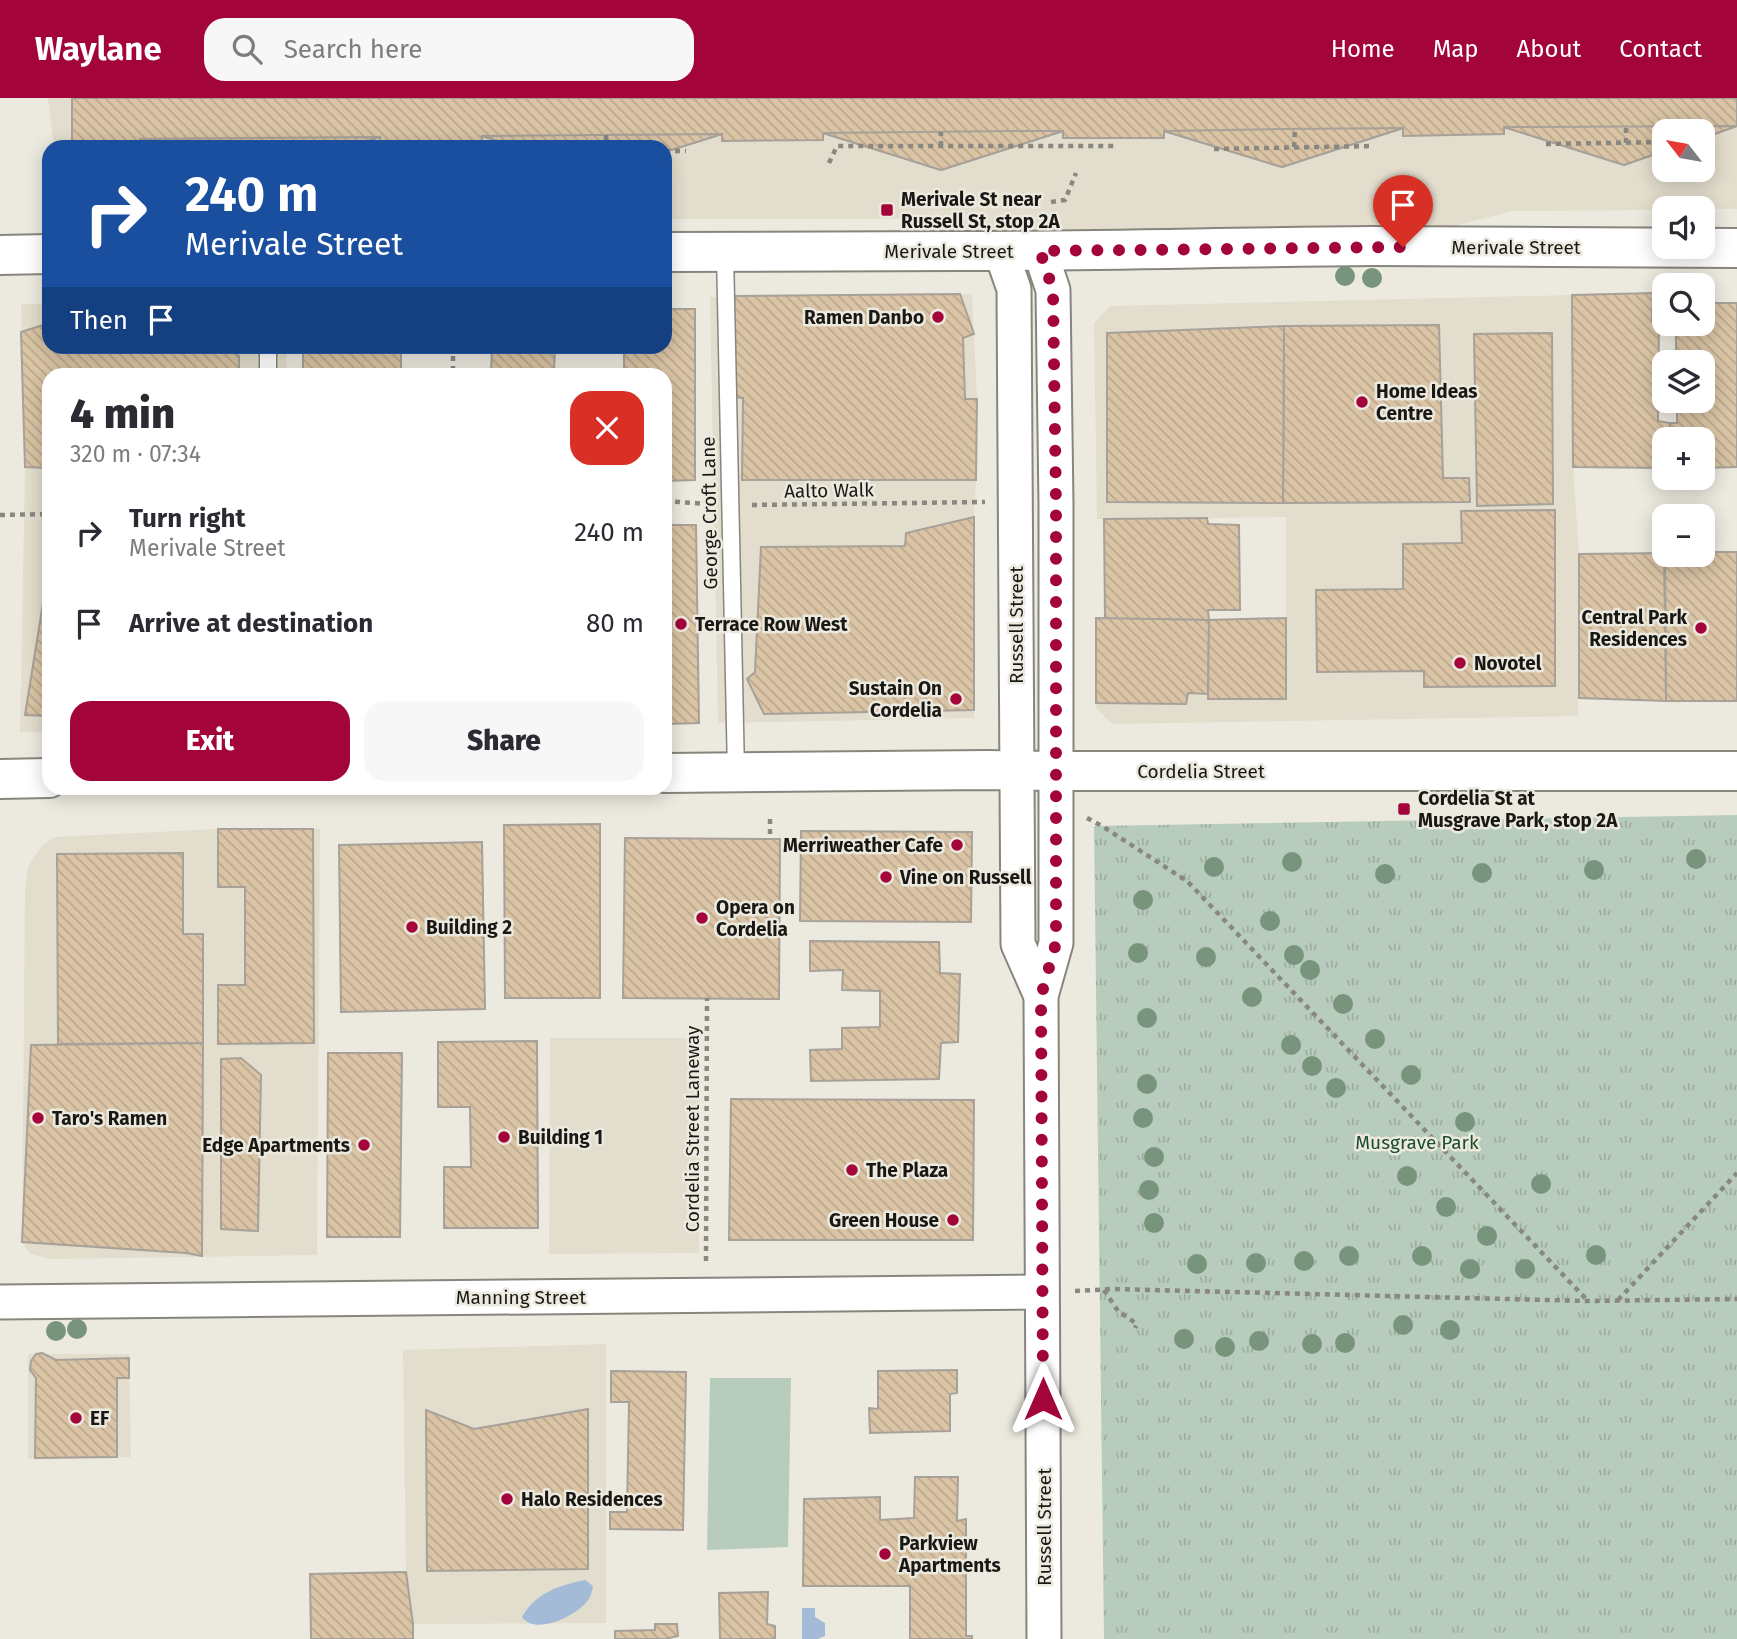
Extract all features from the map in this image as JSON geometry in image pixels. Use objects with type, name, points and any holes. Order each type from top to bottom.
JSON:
[{"type":"main road","name":"Merivale Street","points":[[672,252],[1001,252],[1375,246],[1737,248]]},
{"type":"main road","points":[[0,255],[42,254]]},
{"type":"main road","name":"Cordelia Street","points":[[672,773],[1018,770],[1737,771]]},
{"type":"main road","points":[[0,779],[42,778]]},
{"type":"street","name":"Russell Street","points":[[1040,251],[1053,290],[1056,505],[1056,943],[1041,996],[1044,1639]]},
{"type":"street","name":"Russell Street","points":[[1001,252],[1014,289],[1018,944],[1041,996]]},
{"type":"street","name":"Manning Street","points":[[0,1302],[1042,1292]]},
{"type":"lane","name":"George Croft Lane","points":[[724,252],[736,773]]},
{"type":"path","points":[[1626,127],[1626,143]]},
{"type":"path","points":[[1294,147],[1295,129]]},
{"type":"path","points":[[941,146],[942,132]]},
{"type":"path","points":[[606,135],[606,140]]},
{"type":"path","points":[[1546,144],[1652,142]]},
{"type":"path","points":[[829,163],[836,146],[1115,146]]},
{"type":"path","points":[[1214,149],[1374,146]]},
{"type":"path","points":[[672,151],[686,151]]},
{"type":"path","points":[[1051,202],[1065,200],[1076,173]]},
{"type":"path","name":"Aalto Walk","points":[[672,501],[730,505],[993,502]]},
{"type":"path","points":[[0,515],[42,514]]},
{"type":"path","points":[[1086,818],[1187,881],[1588,1301]]},
{"type":"path","points":[[770,819],[770,839]]},
{"type":"path","name":"Cordelia Street Laneway","points":[[706,1261],[707,998]]},
{"type":"path","points":[[1617,1301],[1737,1173]]},
{"type":"path","points":[[1104,1290],[1118,1311],[1137,1324],[1135,1328]]},
{"type":"path","points":[[1042,1292],[1104,1290],[1588,1301],[1737,1299]]},
{"type":"shaded area","points":[[48,98],[1737,98],[1737,209],[1715,209],[1715,196],[1652,196],[1652,210],[1513,211],[1438,230],[952,230],[933,219],[672,219],[672,140],[53,140]]},
{"type":"shaded area","points":[[972,294],[977,399],[974,718],[718,723],[710,297]]},
{"type":"shaded area","points":[[1572,295],[1573,467],[1579,554],[1578,716],[1112,724],[1096,708],[1096,618],[1286,618],[1286,517],[1097,519],[1094,323],[1110,306]]},
{"type":"shaded area","points":[[21,304],[42,304],[42,354],[286,354],[287,368],[42,368],[42,732],[20,732],[25,467]]},
{"type":"shaded area","points":[[218,829],[320,829],[317,1255],[51,1259],[30,1254],[22,1242],[25,891],[28,866],[43,845],[54,837]]},
{"type":"shaded area","points":[[550,1038],[700,1038],[699,1253],[549,1254]]},
{"type":"shaded area","points":[[606,1344],[606,1623],[413,1624],[413,1639],[311,1639],[310,1574],[406,1572],[403,1350]]},
{"type":"shaded area","name":"EF","points":[[28,1354],[129,1354],[131,1457],[28,1459]]},
{"type":"green space","name":"Musgrave Park","points":[[1737,815],[1737,1639],[1104,1639],[1094,826]]},
{"type":"green space","points":[[710,1378],[791,1378],[788,1547],[707,1550]]},
{"type":"water","points":[[585,1580],[593,1586],[590,1597],[568,1616],[537,1625],[522,1617],[534,1602],[549,1591]]},
{"type":"water","points":[[802,1608],[815,1608],[815,1617],[825,1623],[825,1636],[802,1639]]},
{"type":"building","points":[[72,98],[1737,98],[1737,126],[1715,134],[1715,119],[1652,119],[1652,155],[1624,165],[1504,127],[1504,134],[1403,136],[1403,128],[1282,167],[1164,131],[1164,138],[1063,138],[1063,131],[941,170],[823,133],[823,140],[722,141],[722,134],[672,150],[672,140],[495,140],[482,136],[482,140],[380,140],[380,137],[370,140],[72,140]]},
{"type":"building","points":[[1652,126],[1652,155],[1624,165],[1504,127]]},
{"type":"building","points":[[1715,126],[1737,126],[1715,134]]},
{"type":"building","points":[[1403,128],[1282,167],[1164,131],[1284,129]]},
{"type":"building","points":[[1063,131],[941,170],[823,133]]},
{"type":"building","points":[[722,134],[672,150],[672,140],[495,140],[482,136]]},
{"type":"building","points":[[380,137],[370,140],[140,139]]},
{"type":"building","points":[[1652,293],[1652,336],[1659,336],[1659,350],[1652,350],[1652,413],[1658,413],[1658,421],[1670,423],[1670,427],[1652,427],[1652,468],[1573,467],[1572,295]]},
{"type":"building","points":[[960,294],[974,334],[963,338],[965,399],[977,399],[976,480],[742,480],[743,398],[734,397],[734,296]]},
{"type":"building","points":[[1715,303],[1737,303],[1737,467],[1715,468],[1715,427],[1670,427],[1670,423],[1677,423],[1677,413],[1715,413],[1715,350],[1676,350],[1676,336],[1715,336]]},
{"type":"building","points":[[672,309],[695,309],[695,480],[672,481],[672,368],[624,368],[624,354],[672,354]]},
{"type":"building","points":[[42,325],[42,354],[236,354],[239,356],[239,368],[42,368],[42,468],[25,467],[21,332]]},
{"type":"building","name":"Home Ideas Centre","points":[[1439,325],[1443,478],[1469,478],[1470,502],[1283,503],[1284,326]]},
{"type":"building","points":[[1284,326],[1283,503],[1107,502],[1107,333]]},
{"type":"building","points":[[1552,333],[1553,504],[1477,506],[1474,334]]},
{"type":"building","points":[[303,354],[401,354],[401,368],[303,368]]},
{"type":"building","points":[[492,354],[555,354],[554,368],[491,368]]},
{"type":"building","points":[[1555,510],[1555,686],[1424,687],[1424,671],[1317,672],[1316,590],[1403,589],[1403,544],[1462,543],[1461,511]]},
{"type":"building","points":[[974,517],[974,710],[764,714],[747,679],[755,672],[761,547],[905,546],[906,533]]},
{"type":"building","points":[[1207,518],[1208,524],[1239,525],[1240,610],[1208,610],[1209,620],[1105,619],[1104,519]]},
{"type":"building","name":"Terrace Row West","points":[[672,525],[696,525],[699,723],[672,724]]},
{"type":"building","name":"Central Park Residences","points":[[1715,552],[1737,552],[1737,701],[1666,701],[1665,567],[1715,567]]},
{"type":"building","points":[[1652,553],[1652,567],[1664,567],[1666,701],[1579,698],[1579,554]]},
{"type":"building","points":[[42,609],[42,716],[25,715]]},
{"type":"building","points":[[1096,618],[1209,620],[1208,694],[1188,693],[1186,704],[1096,703]]},
{"type":"building","points":[[1286,618],[1286,699],[1208,699],[1209,620]]},
{"type":"building","points":[[600,824],[600,998],[505,998],[504,825]]},
{"type":"building","points":[[218,829],[313,829],[314,1043],[218,1044],[218,985],[245,985],[245,887],[218,887]]},
{"type":"building","name":"Vine on Russell","points":[[801,831],[972,832],[971,922],[800,921]]},
{"type":"building","name":"Opera on Cordelia","points":[[625,838],[780,839],[779,999],[623,998]]},
{"type":"building","name":"Building 2","points":[[482,842],[485,1009],[341,1012],[339,845]]},
{"type":"building","points":[[183,853],[183,934],[203,934],[203,1043],[58,1044],[57,854]]},
{"type":"building","points":[[810,941],[939,942],[940,973],[960,974],[958,1042],[941,1043],[939,1079],[811,1081],[810,1050],[842,1049],[842,1028],[880,1027],[880,991],[842,990],[843,970],[810,971]]},
{"type":"building","name":"Building 1","points":[[537,1041],[538,1228],[444,1228],[444,1167],[471,1167],[470,1107],[438,1107],[438,1042]]},
{"type":"building","points":[[203,1043],[202,1256],[22,1242],[31,1045]]},
{"type":"building","name":"Edge Apartments","points":[[328,1053],[402,1053],[400,1237],[327,1237]]},
{"type":"building","points":[[241,1058],[261,1075],[258,1231],[221,1229],[221,1059]]},
{"type":"building","name":"The Plaza","points":[[731,1099],[974,1100],[973,1240],[729,1240]]},
{"type":"building","name":"EF","points":[[42,1353],[56,1360],[129,1358],[129,1378],[117,1378],[117,1457],[35,1458],[36,1378],[30,1370],[31,1361],[36,1354]]},
{"type":"building","points":[[957,1370],[957,1393],[950,1394],[950,1431],[870,1433],[869,1408],[878,1409],[878,1371]]},
{"type":"building","points":[[611,1371],[686,1372],[683,1530],[610,1529],[610,1512],[627,1512],[629,1402],[611,1402]]},
{"type":"building","name":"Halo Residences","points":[[588,1409],[588,1569],[427,1571],[426,1410],[474,1429]]},
{"type":"building","name":"Parkview Apartments","points":[[915,1477],[958,1477],[957,1521],[966,1519],[966,1636],[972,1636],[972,1639],[910,1639],[910,1586],[803,1586],[804,1499],[880,1497],[880,1520],[914,1518]]},
{"type":"building","points":[[406,1572],[413,1639],[311,1639],[310,1574]]},
{"type":"building","points":[[768,1592],[767,1624],[775,1626],[775,1639],[720,1639],[719,1593]]},
{"type":"building","points":[[655,1624],[677,1624],[678,1636],[665,1639],[615,1639],[615,1631],[655,1630]]},
{"type":"place","name":"Merivale St near Russell St, stop 2A","points":[[887,210]]},
{"type":"place","name":"Ramen Danbo","points":[[938,317]]},
{"type":"place","name":"Home Ideas Centre","points":[[1362,402]]},
{"type":"place","name":"Terrace Row West","points":[[681,624]]},
{"type":"place","name":"Central Park Residences","points":[[1701,628]]},
{"type":"place","name":"Novotel","points":[[1460,663]]},
{"type":"place","name":"Sustain On Cordelia","points":[[956,699]]},
{"type":"place","name":"Cordelia St at Musgrave Park, stop 2A","points":[[1404,809]]},
{"type":"place","name":"Merriweather Cafe","points":[[957,845]]},
{"type":"place","name":"Vine on Russell","points":[[886,877]]},
{"type":"place","name":"Opera on Cordelia","points":[[702,918]]},
{"type":"place","name":"Building 2","points":[[412,927]]},
{"type":"place","name":"Taro's Ramen","points":[[38,1118]]},
{"type":"place","name":"Building 1","points":[[504,1137]]},
{"type":"place","name":"Edge Apartments","points":[[364,1145]]},
{"type":"place","name":"The Plaza","points":[[852,1170]]},
{"type":"place","name":"Green House","points":[[953,1220]]},
{"type":"place","name":"EF","points":[[76,1418]]},
{"type":"place","name":"Halo Residences","points":[[507,1499]]},
{"type":"place","name":"Parkview Apartments","points":[[885,1554]]},
{"type":"route","points":[[1043,1399],[1041,996],[1056,943],[1056,505],[1053,290],[1040,251],[1403,247]]}]
